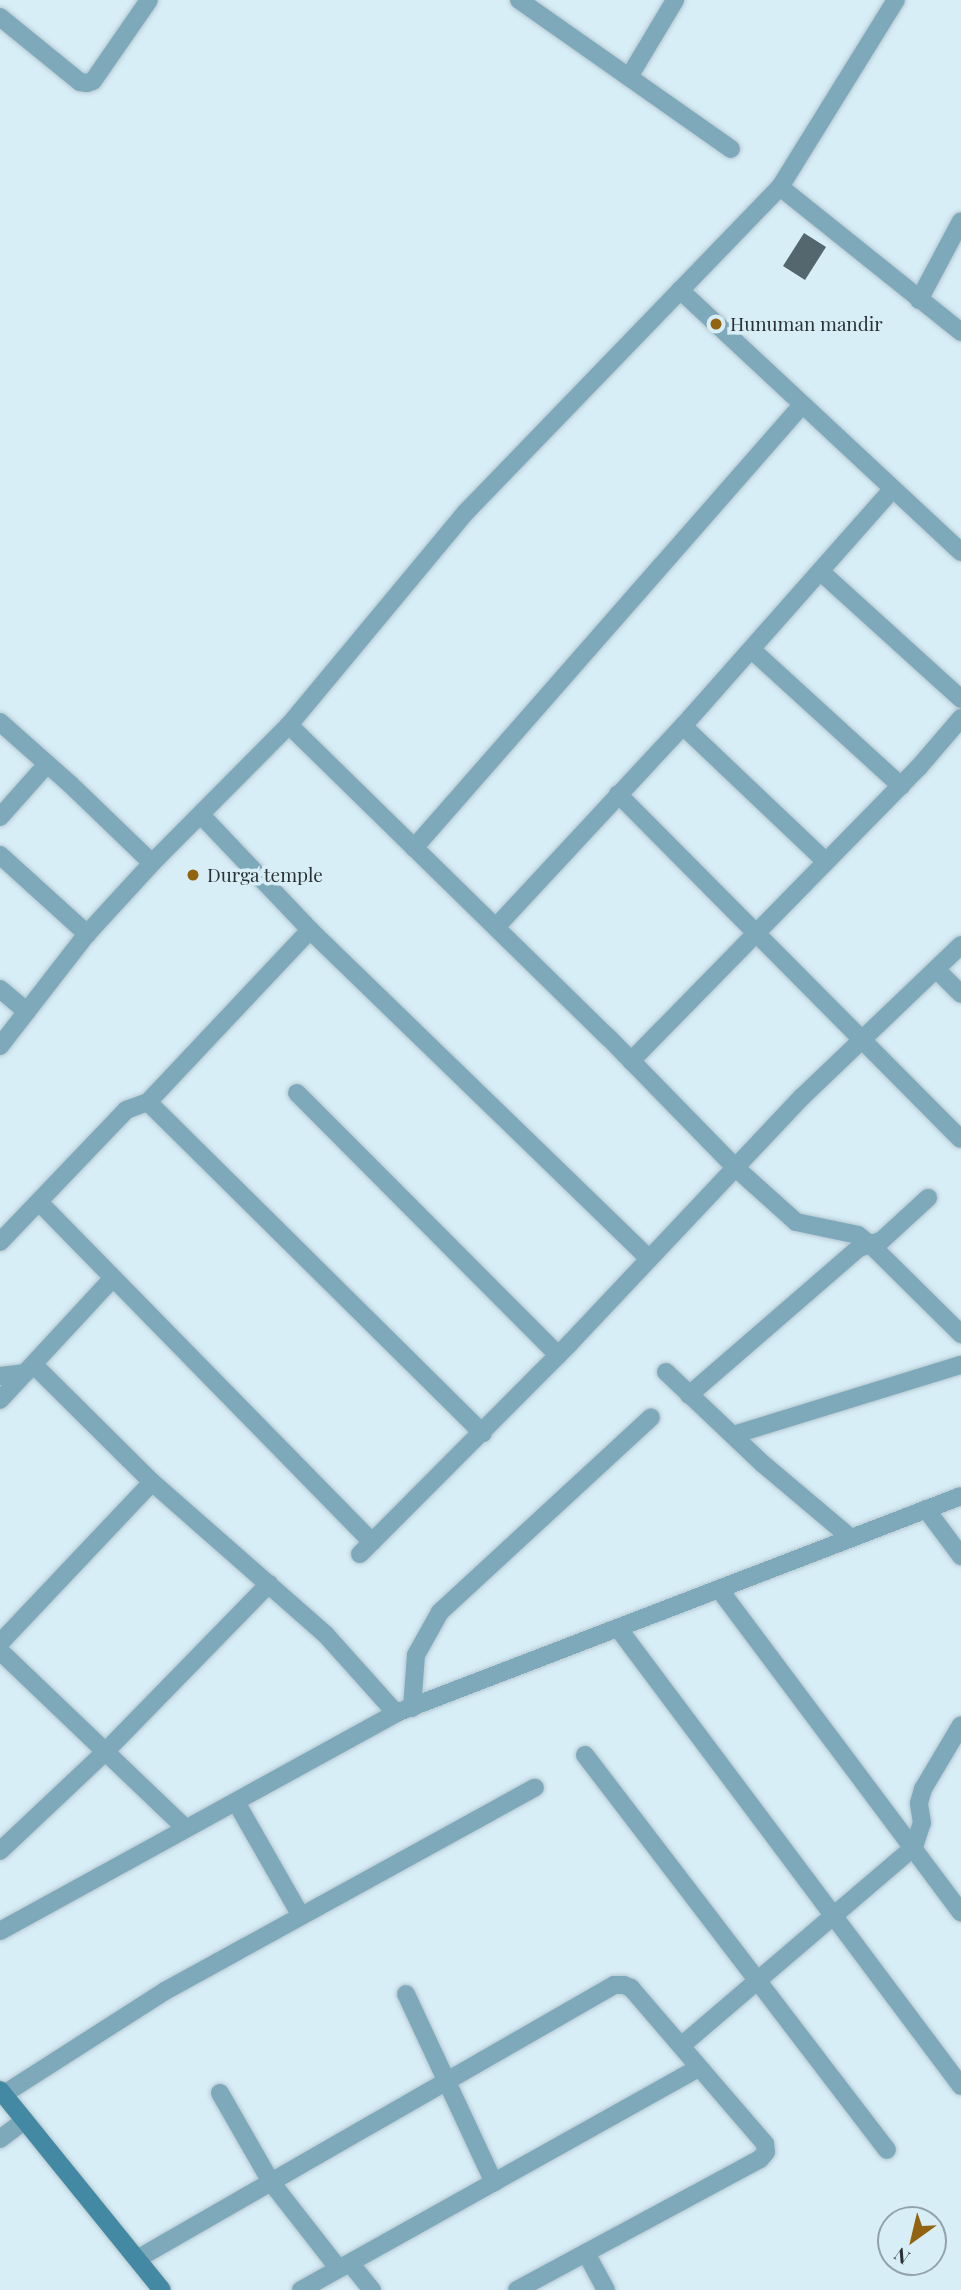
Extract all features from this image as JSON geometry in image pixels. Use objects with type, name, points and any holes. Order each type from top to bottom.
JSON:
[{"type":"main road","points":[[2,2092],[162,2290]]},
{"type":"street","points":[[0,17],[80,82],[87,83],[93,81],[149,0]]},
{"type":"street","points":[[519,0],[731,149]]},
{"type":"street","points":[[629,77],[675,0]]},
{"type":"street","points":[[0,1046],[87,934],[152,863],[202,816],[289,725],[466,512],[780,187],[895,0]]},
{"type":"street","points":[[780,187],[961,332]]},
{"type":"street","points":[[919,300],[961,220]]},
{"type":"street","points":[[680,290],[961,552]]},
{"type":"street","points":[[414,848],[802,405]]},
{"type":"street","points":[[496,928],[752,650],[892,490]]},
{"type":"street","points":[[821,572],[961,699]]},
{"type":"street","points":[[752,650],[901,786]]},
{"type":"street","points":[[631,1060],[824,860],[901,786],[961,718]]},
{"type":"street","points":[[0,722],[152,863]]},
{"type":"street","points":[[289,725],[631,1060],[737,1169],[796,1222],[858,1235],[961,1334]]},
{"type":"street","points":[[683,726],[824,860]]},
{"type":"street","points":[[0,817],[47,764]]},
{"type":"street","points":[[618,794],[961,1139]]},
{"type":"street","points":[[202,816],[310,930],[649,1259]]},
{"type":"street","points":[[0,855],[87,934]]},
{"type":"street","points":[[0,1242],[126,1110],[148,1102],[310,930]]},
{"type":"street","points":[[39,1202],[366,1548],[483,1433],[737,1169],[802,1097],[961,944]]},
{"type":"street","points":[[936,969],[961,994]]},
{"type":"street","points":[[0,989],[27,1012]]},
{"type":"street","points":[[297,1093],[558,1355]]},
{"type":"street","points":[[148,1102],[483,1433]]},
{"type":"street","points":[[689,1395],[859,1248],[881,1241],[928,1198]]},
{"type":"street","points":[[0,1400],[113,1278]]},
{"type":"street","points":[[733,1435],[961,1365]]},
{"type":"street","points":[[0,1376],[30,1369]]},
{"type":"street","points":[[30,1369],[152,1482],[326,1635],[404,1710]]},
{"type":"street","points":[[666,1372],[850,1538]]},
{"type":"street","points":[[404,1710],[416,1655],[440,1612],[651,1417]]},
{"type":"street","points":[[0,1643],[152,1482]]},
{"type":"street","points":[[0,1931],[404,1710],[961,1496]]},
{"type":"street","points":[[926,1509],[961,1556]]},
{"type":"street","points":[[0,1851],[104,1752],[269,1584]]},
{"type":"street","points":[[719,1589],[961,1912]]},
{"type":"street","points":[[618,1628],[961,2086]]},
{"type":"street","points":[[0,1651],[186,1829]]},
{"type":"street","points":[[681,2046],[755,1980],[914,1847],[922,1823],[919,1803],[923,1789],[961,1725]]},
{"type":"street","points":[[585,1755],[887,2150]]},
{"type":"street","points":[[2,2092],[165,1991],[300,1914],[535,1788]]},
{"type":"street","points":[[236,1802],[300,1914]]},
{"type":"street","points":[[137,2259],[614,1985],[631,1988],[765,2144],[766,2152],[760,2159],[517,2290]]},
{"type":"street","points":[[406,1994],[494,2183]]},
{"type":"street","points":[[301,2290],[699,2068]]},
{"type":"street","points":[[220,2093],[271,2182],[344,2266],[372,2290]]},
{"type":"street","points":[[0,2139],[25,2120]]},
{"type":"street","points":[[586,2253],[606,2290]]},
{"type":"building","points":[[804,233],[826,247],[805,280],[783,266]]},
{"type":"place","name":"Hunuman mandir","points":[[716,324]]},
{"type":"place","name":"Durga temple","points":[[193,875]]}]
